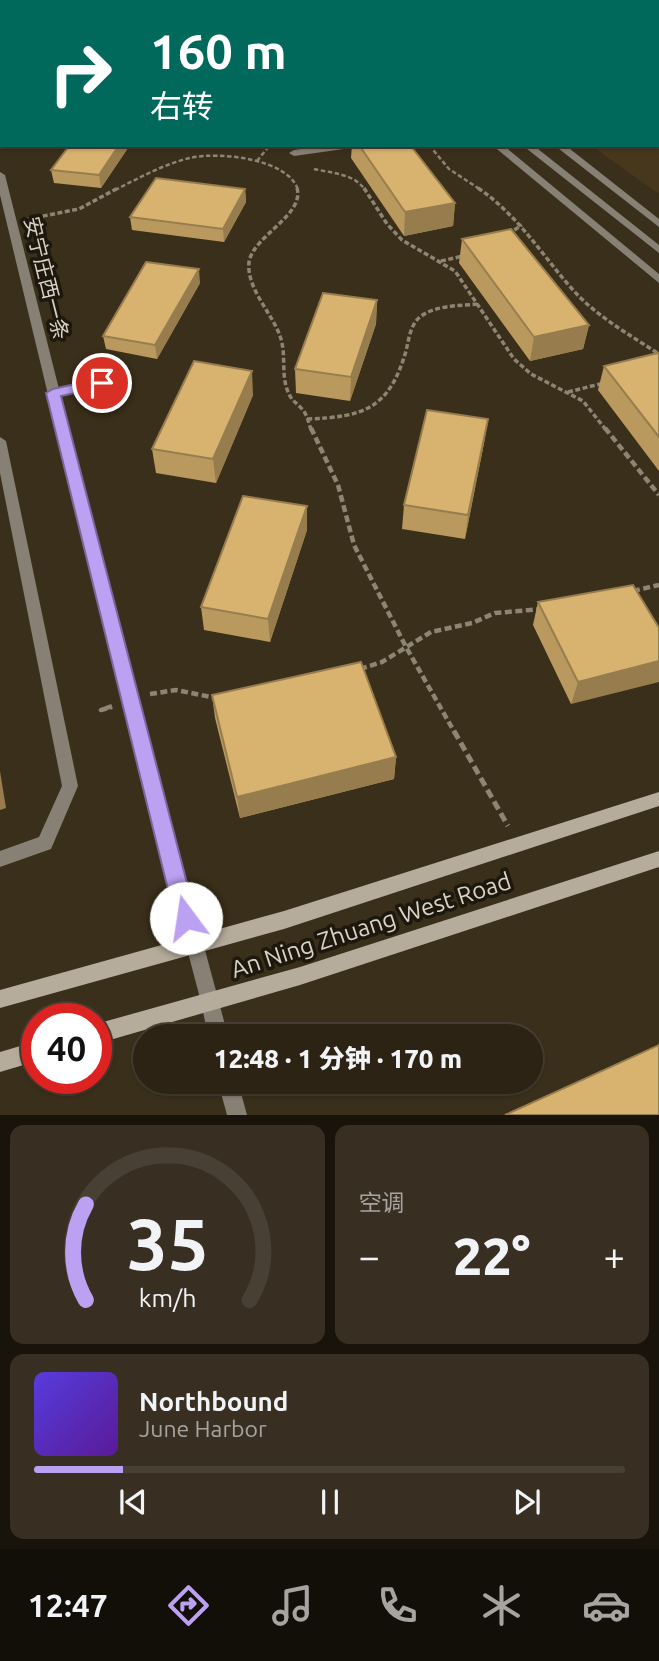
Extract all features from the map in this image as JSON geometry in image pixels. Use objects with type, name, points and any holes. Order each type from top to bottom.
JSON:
[{"type":"main road","points":[[0,999],[284,920],[659,799]]},
{"type":"main road","name":"An Ning Zhuang West Road","points":[[112,1029],[300,976],[659,859]]},
{"type":"main road","points":[[0,1062],[21,1056]]},
{"type":"street","points":[[294,153],[337,147]]},
{"type":"street","points":[[498,147],[659,279]]},
{"type":"street","points":[[530,147],[659,250]]},
{"type":"street","points":[[562,147],[659,224]]},
{"type":"street","name":"安宁庄西一条","points":[[0,175],[127,702],[215,1024]]},
{"type":"street","points":[[53,393],[102,383]]},
{"type":"street","points":[[0,441],[70,786],[45,843],[0,859]]},
{"type":"street","points":[[231,1094],[237,1115]]},
{"type":"path","points":[[257,161],[268,147]]},
{"type":"path","points":[[431,147],[449,169],[500,204],[522,225],[574,292],[615,325],[659,354]]},
{"type":"path","points":[[26,220],[79,209],[149,172],[182,159],[211,155],[257,161],[286,173],[295,180],[299,194],[293,209],[256,247],[249,261],[250,277],[280,336],[285,358],[284,381],[290,397],[305,412],[317,445],[338,485],[354,545],[406,647],[518,845]]},
{"type":"path","points":[[304,169],[329,171],[361,184],[401,240],[455,271],[514,359],[531,374],[583,401],[659,495]]},
{"type":"path","points":[[286,173],[296,170]]},
{"type":"path","points":[[503,238],[522,225]]},
{"type":"path","points":[[441,261],[470,254]]},
{"type":"path","points":[[307,419],[352,417],[366,413],[384,397],[399,373],[411,327],[422,315],[477,304]]},
{"type":"path","points":[[644,360],[653,350]]},
{"type":"path","points":[[566,393],[608,382]]},
{"type":"path","points":[[620,593],[659,585]]},
{"type":"path","points":[[358,670],[382,662],[431,632],[471,623],[495,613],[555,606]]},
{"type":"path","points":[[146,695],[168,688],[226,700]]},
{"type":"shaded area","points":[[593,147],[659,147],[659,194]]},
{"type":"building","points":[[68,147],[118,147],[99,175],[51,170]]},
{"type":"building","points":[[360,147],[412,147],[455,203],[405,212]]},
{"type":"building","points":[[156,178],[245,189],[223,229],[130,217]]},
{"type":"building","points":[[511,229],[589,325],[534,337],[462,239]]},
{"type":"building","points":[[146,262],[199,269],[155,345],[103,336]]},
{"type":"building","points":[[323,293],[377,300],[351,377],[295,369]]},
{"type":"building","points":[[658,353],[659,355],[659,437],[604,366]]},
{"type":"building","points":[[194,361],[252,371],[213,459],[152,449]]},
{"type":"building","points":[[427,410],[488,419],[468,515],[404,505]]},
{"type":"building","points":[[243,496],[307,506],[268,619],[201,607]]},
{"type":"building","points":[[633,585],[659,628],[659,661],[578,682],[538,602]]},
{"type":"building","points":[[361,662],[396,757],[237,797],[212,695]]},
{"type":"building","points":[[659,1045],[659,1115],[505,1115]]},
{"type":"route","points":[[102,383],[53,393],[186,918]]}]
